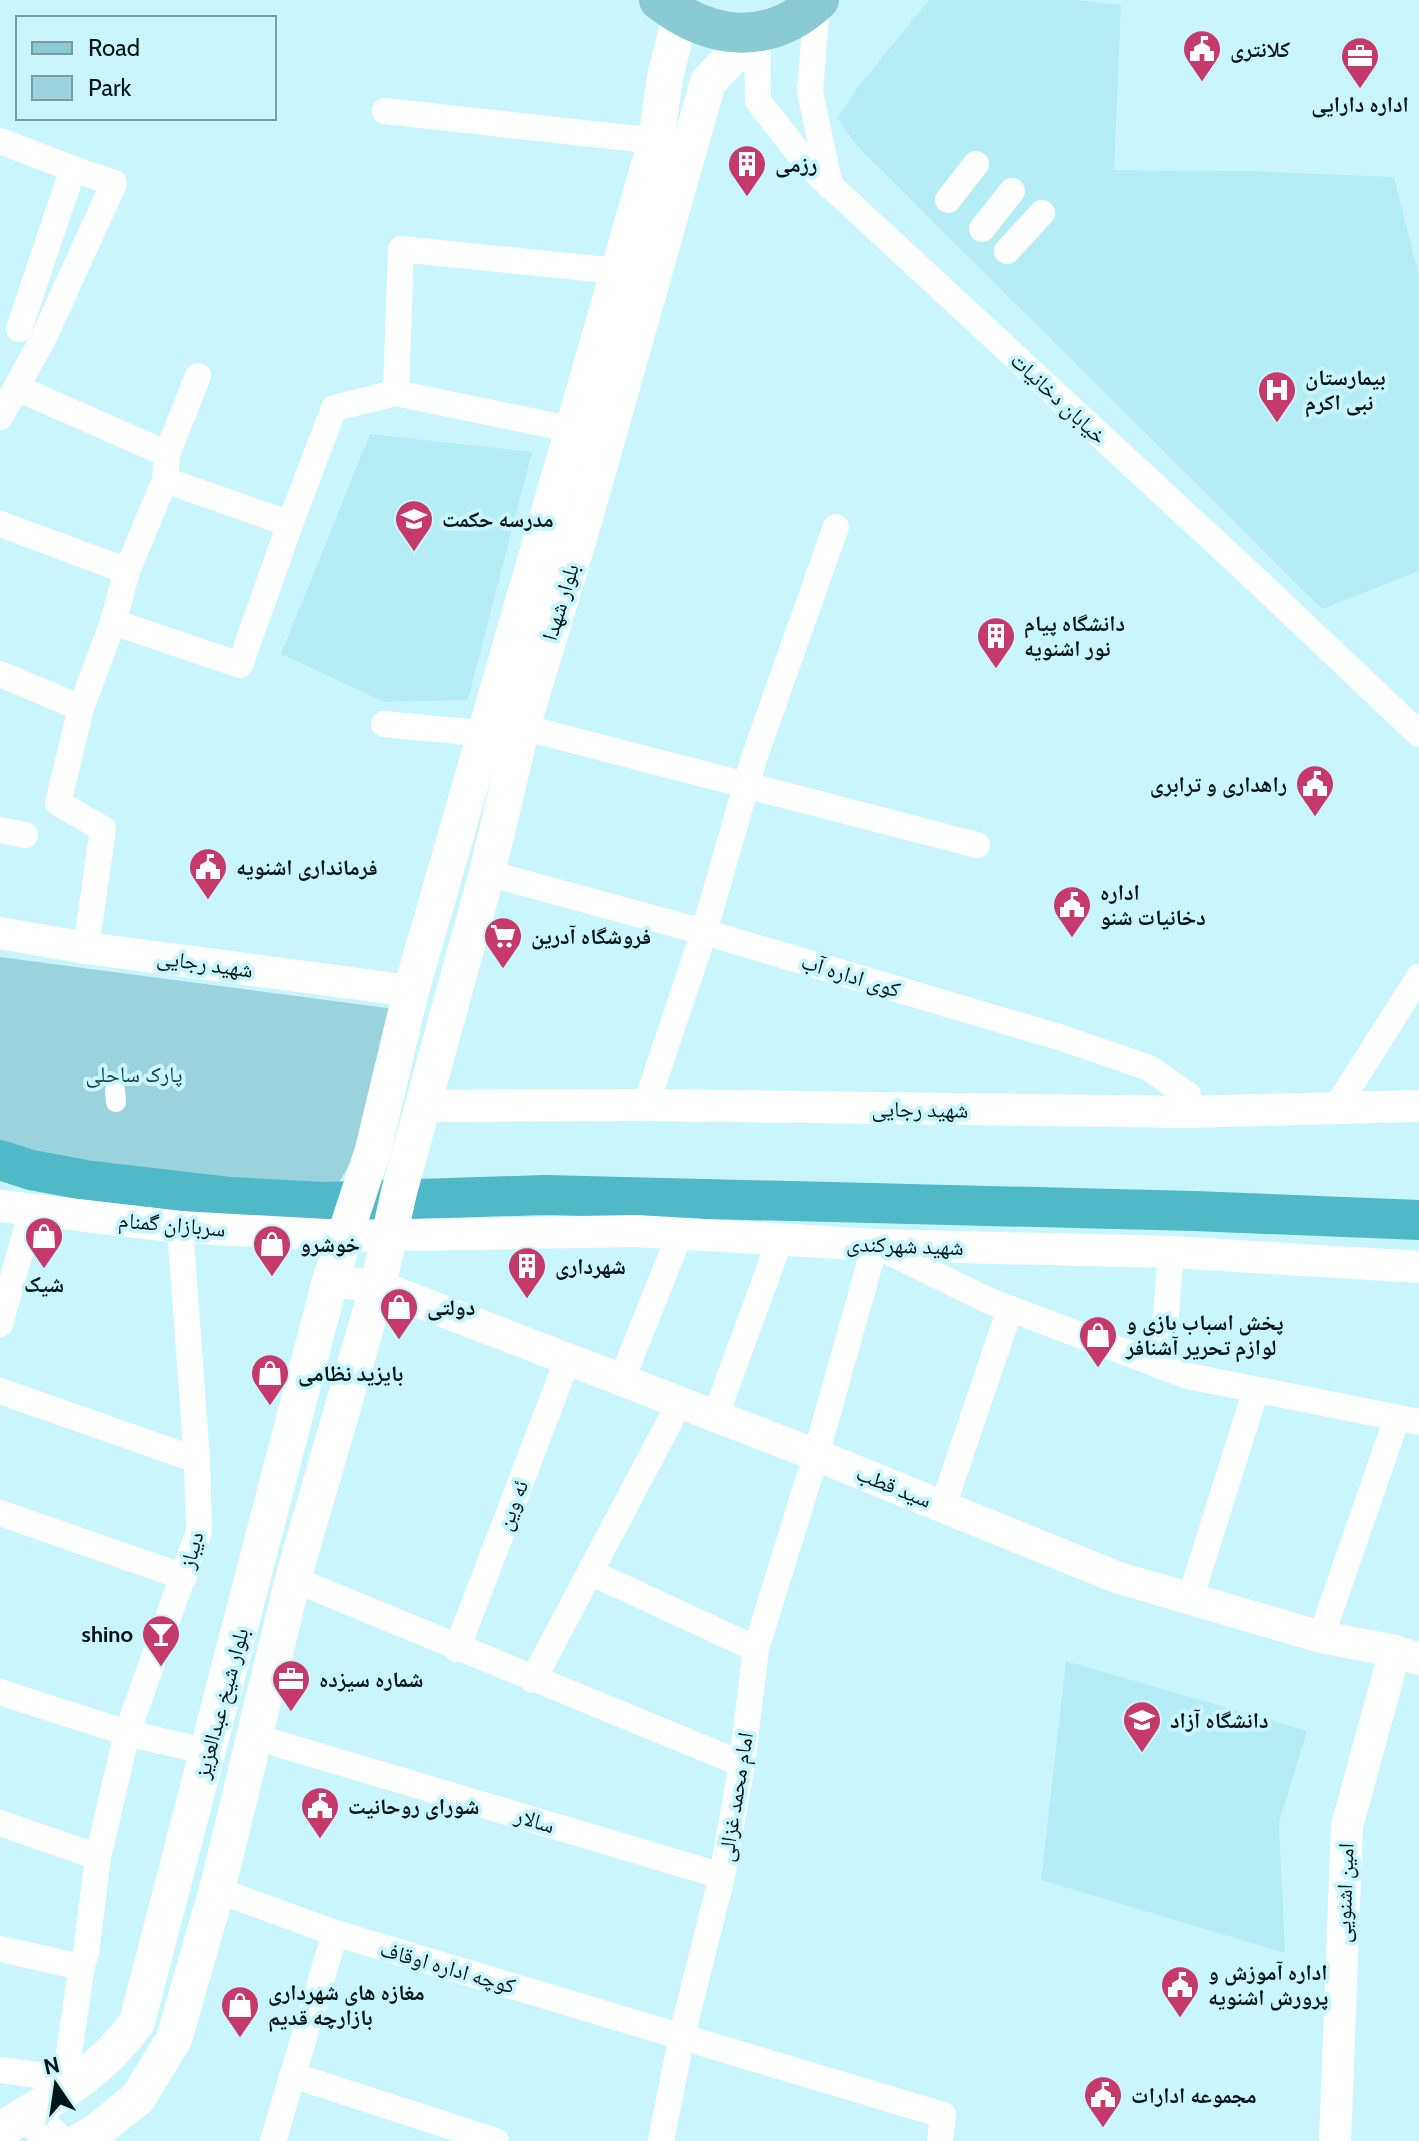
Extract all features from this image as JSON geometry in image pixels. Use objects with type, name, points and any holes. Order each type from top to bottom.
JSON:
[{"type":"main road","points":[[670,8],[713,30],[735,33],[778,26],[818,1]]},
{"type":"main road","name":"بلوار شهدا","points":[[348,1225],[373,1150],[411,991],[656,141],[670,8]]},
{"type":"main road","name":"بلوار شهدا","points":[[394,1215],[487,873],[522,727],[582,528],[708,82],[757,31]]},
{"type":"main road","name":"بلوار شیخ عبدالعزیز","points":[[80,2141],[138,2098],[174,2039],[217,1890],[293,1579],[378,1286],[394,1215]]},
{"type":"main road","name":"بلوار شیخ عبدالعزیز","points":[[14,2122],[52,2102],[64,2086],[117,2050],[137,2022],[330,1281],[348,1225]]},
{"type":"main road","points":[[14,2122],[57,2141]]},
{"type":"street","points":[[818,1],[810,92],[830,186]]},
{"type":"street","name":"خیابان دخانیات","points":[[757,31],[758,101],[808,165],[1419,734]]},
{"type":"street","points":[[385,111],[656,141]]},
{"type":"street","points":[[0,141],[114,183],[21,329]]},
{"type":"street","points":[[948,200],[976,164]]},
{"type":"street","points":[[0,417],[17,388],[21,329],[73,169]]},
{"type":"street","points":[[982,229],[1012,191]]},
{"type":"street","points":[[1007,251],[1042,213]]},
{"type":"street","points":[[396,393],[401,249],[617,271]]},
{"type":"street","points":[[86,948],[103,829],[58,803],[81,708],[113,622],[127,571],[165,480],[167,454],[198,376]]},
{"type":"street","points":[[17,388],[167,454]]},
{"type":"street","points":[[113,622],[240,665],[334,408],[396,393],[574,430]]},
{"type":"street","points":[[165,480],[290,524]]},
{"type":"street","points":[[0,524],[127,571]]},
{"type":"street","points":[[646,1105],[704,932],[754,758],[836,527]]},
{"type":"street","points":[[0,674],[81,708]]},
{"type":"street","points":[[384,724],[487,734],[522,727],[977,845]]},
{"type":"street","name":"کوی اداره آب","points":[[487,873],[704,932],[1062,1038],[1149,1068],[1188,1095],[1186,1112]]},
{"type":"street","name":"شهید رجایی","points":[[0,933],[86,948],[411,991]]},
{"type":"street","points":[[1336,1108],[1419,977]]},
{"type":"street","name":"شهید رجایی","points":[[422,1106],[646,1105],[1186,1112],[1419,1106]]},
{"type":"street","name":"سربازان گمنام","points":[[0,1206],[180,1227],[348,1225],[394,1215]]},
{"type":"street","points":[[0,1324],[32,1210]]},
{"type":"street","name":"شهید شهرکندی","points":[[394,1215],[875,1245],[1171,1252],[1419,1267]]},
{"type":"street","name":"دیباز","points":[[64,2086],[98,1857],[127,1733],[199,1531],[197,1460],[180,1227]]},
{"type":"street","points":[[621,1381],[680,1234]]},
{"type":"street","points":[[715,1417],[780,1240]]},
{"type":"street","points":[[875,1245],[1010,1309],[1188,1376],[1408,1420],[1321,1637]]},
{"type":"street","name":"امام محمد غزالی","points":[[661,2141],[682,2035],[722,1876],[742,1764],[756,1649],[816,1455],[875,1245]]},
{"type":"street","points":[[1162,1366],[1171,1252]]},
{"type":"street","name":"سید قطب","points":[[330,1281],[378,1286],[816,1455],[1116,1577],[1321,1637],[1407,1655]]},
{"type":"street","points":[[943,1506],[1010,1309]]},
{"type":"street","name":"ئه وین","points":[[457,1649],[567,1361]]},
{"type":"street","points":[[1190,1599],[1256,1390]]},
{"type":"street","points":[[0,1391],[197,1460]]},
{"type":"street","points":[[533,1680],[679,1404]]},
{"type":"street","points":[[0,1513],[184,1577]]},
{"type":"street","points":[[590,1572],[756,1649]]},
{"type":"street","points":[[293,1579],[742,1764]]},
{"type":"street","name":"امین اشنویی","points":[[1335,2141],[1347,1826],[1407,1655]]},
{"type":"street","points":[[0,1692],[127,1733],[209,1752]]},
{"type":"street","name":"سالار","points":[[255,1737],[722,1876]]},
{"type":"street","points":[[0,1823],[98,1857]]},
{"type":"street","name":"کوچه اداره اوقاف","points":[[217,1890],[335,1933],[943,2115],[940,2141]]},
{"type":"street","points":[[273,2141],[335,1933]]},
{"type":"street","points":[[0,1949],[82,1965]]},
{"type":"street","points":[[0,2070],[64,2086]]},
{"type":"street","points":[[292,2075],[496,2141]]},
{"type":"shaded area","name":"بیمارستان نبی اکرم","points":[[929,0],[1074,0],[1121,5],[1114,170],[1394,177],[1419,276],[1419,571],[1322,609],[857,146],[837,118],[858,87]]},
{"type":"shaded area","name":"مدرسه حکمت","points":[[370,434],[532,452],[468,700],[384,702],[281,654]]},
{"type":"shaded area","points":[[1066,1661],[1307,1731],[1279,1823],[1285,1953],[1041,1880]]},
{"type":"green space","name":"پارک ساحلی","points":[[0,957],[395,1009],[360,1145],[336,1188],[112,1171],[0,1147]]},
{"type":"waterway","points":[[0,1160],[31,1170],[85,1180],[231,1197],[324,1202],[545,1195],[1194,1211],[1419,1220]]},
{"type":"place","name":"کلانتری","points":[[1202,83]]},
{"type":"place","name":"اداره دارایی","points":[[1360,90]]},
{"type":"place","name":"رزمی","points":[[747,198]]},
{"type":"place","name":"بیمارستان نبی اکرم","points":[[1277,424]]},
{"type":"place","name":"مدرسه حکمت","points":[[414,553]]},
{"type":"place","name":"دانشگاه پیام نور اشنویه","points":[[996,670]]},
{"type":"place","name":"راهداری و ترابری","points":[[1315,818]]},
{"type":"place","name":"فرمانداری اشنویه","points":[[208,901]]},
{"type":"place","name":"اداره دخانیات شنو","points":[[1072,939]]},
{"type":"place","name":"فروشگاه آدرین","points":[[503,970]]},
{"type":"place","name":"شیک","points":[[44,1270]]},
{"type":"place","name":"خوشرو","points":[[272,1278]]},
{"type":"place","name":"شهرداری","points":[[527,1300]]},
{"type":"place","name":"دولتی","points":[[399,1341]]},
{"type":"place","name":"پخش اسباب بازی و لوازم تحریر آشنافر","points":[[1098,1369]]},
{"type":"place","name":"بایزید نظامی","points":[[270,1407]]},
{"type":"place","name":"shino","points":[[161,1668]]},
{"type":"place","name":"شماره سیزده","points":[[291,1713]]},
{"type":"place","name":"دانشگاه آزاد","points":[[1142,1754]]},
{"type":"place","name":"شورای روحانیت","points":[[320,1840]]},
{"type":"place","name":"اداره آموزش و پرورش اشنویه","points":[[1180,2019]]},
{"type":"place","name":"مغازه های شهرداری بازارچه قدیم","points":[[240,2039]]},
{"type":"place","name":"مجموعه ادارات","points":[[1103,2129]]}]
